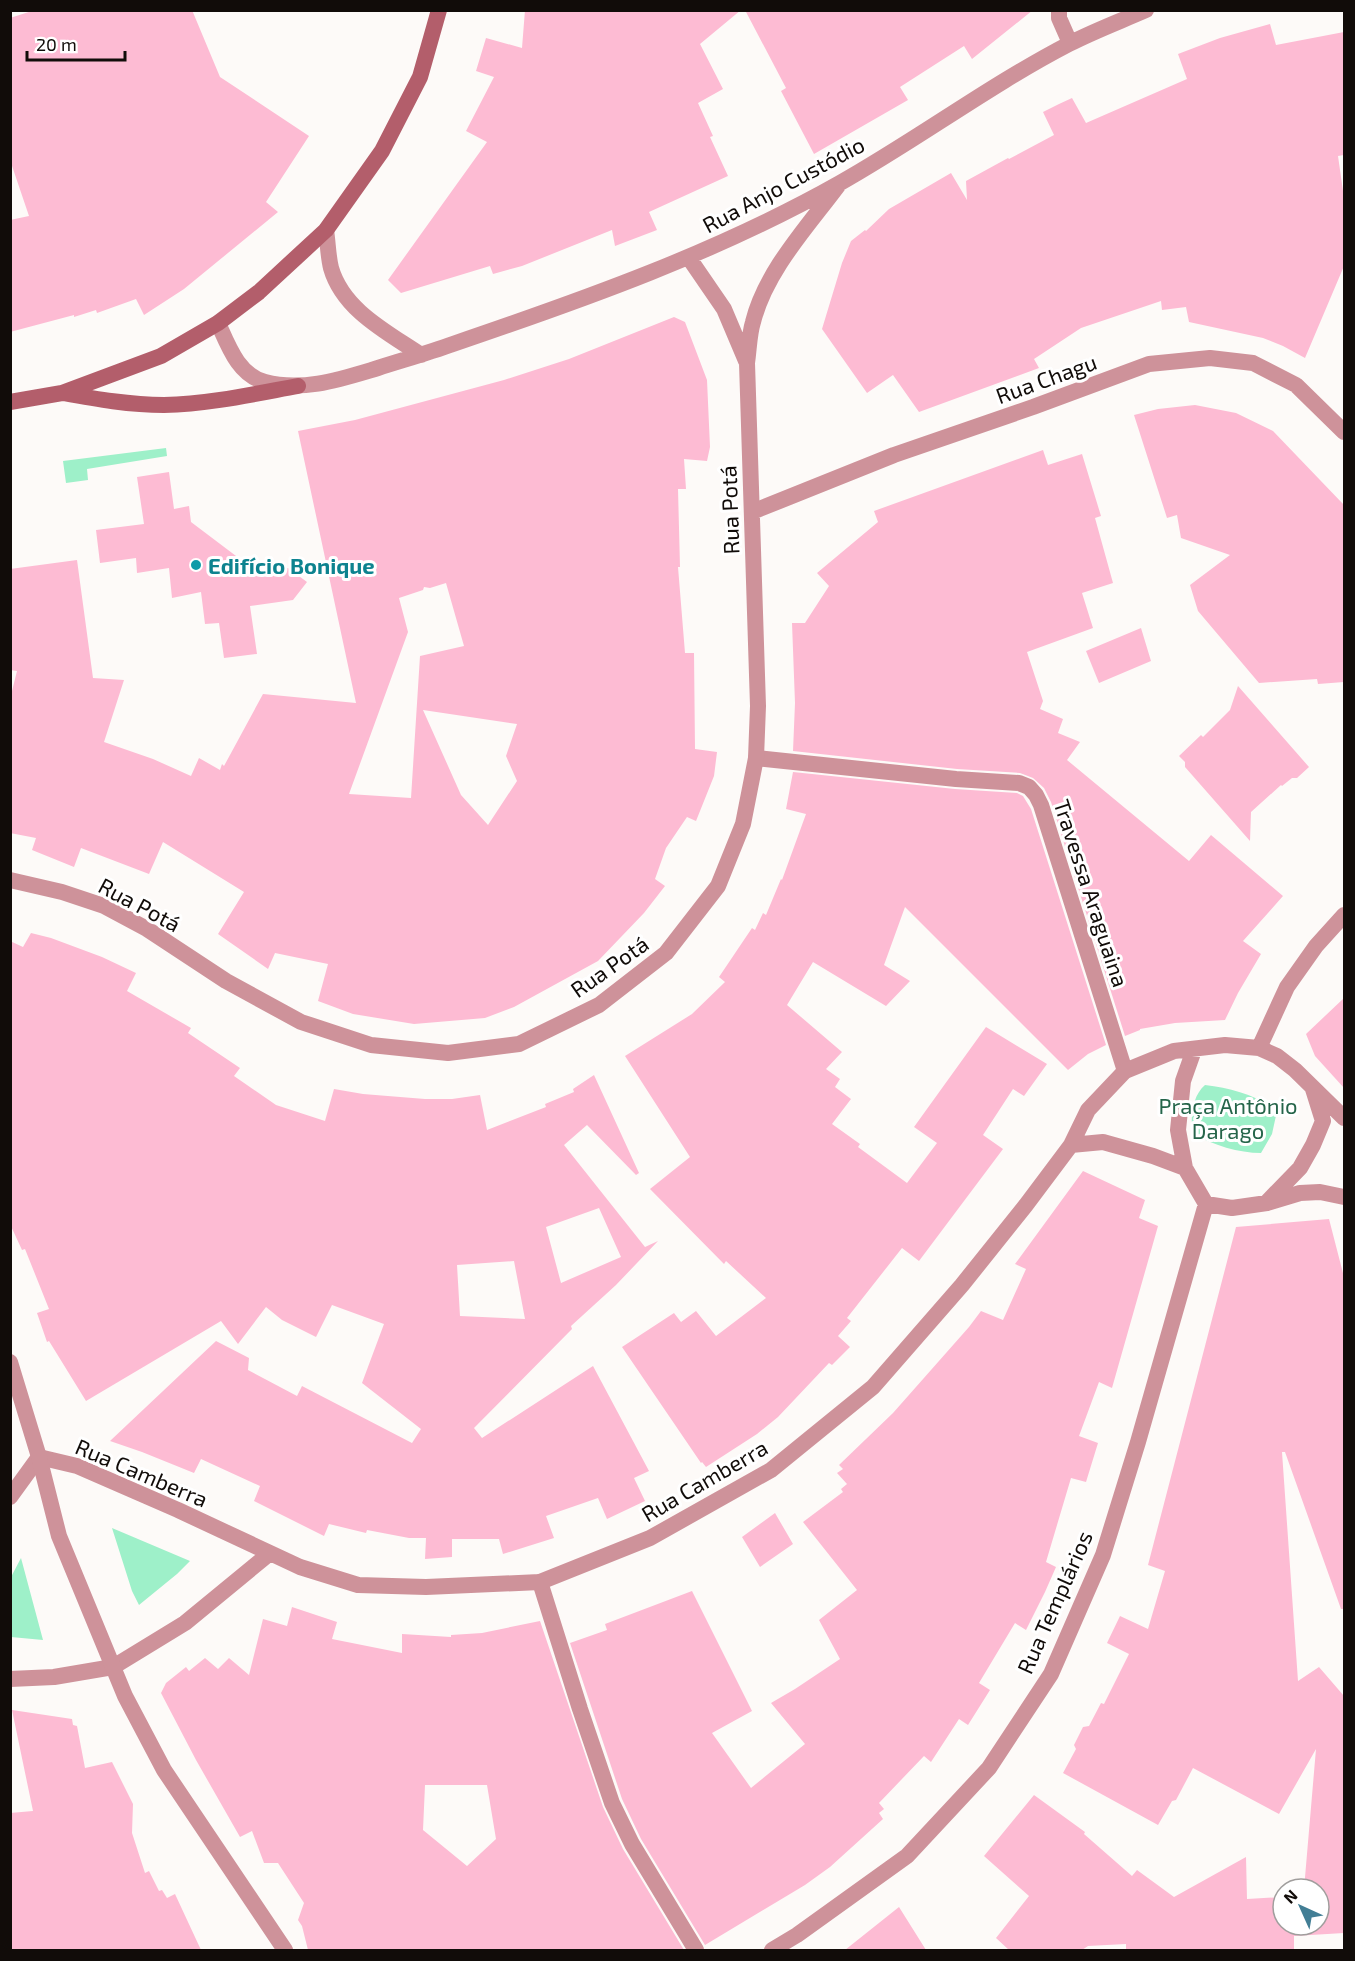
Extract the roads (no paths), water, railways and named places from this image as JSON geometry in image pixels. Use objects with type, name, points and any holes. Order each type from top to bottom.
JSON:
[{"type":"main road","points":[[10,402],[62,393],[161,356],[218,323],[260,292],[326,230],[387,140],[420,77],[439,10]]},
{"type":"main road","points":[[62,393],[129,404],[165,405],[205,402],[298,386]]},
{"type":"street","points":[[1059,10],[1059,18],[1070,43]]},
{"type":"street","name":"Rua Anjo Custódio","points":[[218,323],[233,355],[244,371],[263,382],[298,386],[333,381],[421,355],[515,323],[688,258],[840,183],[1015,74],[1070,43],[1146,10]]},
{"type":"street","name":"Rua Potá","points":[[10,880],[62,892],[104,906],[147,929],[226,981],[301,1022],[371,1045],[448,1053],[519,1044],[599,1005],[666,953],[718,886],[743,824],[756,758],[758,706],[747,363],[753,323],[774,272],[840,183]]},
{"type":"street","points":[[326,230],[332,268],[338,284],[350,302],[366,318],[421,355]]},
{"type":"street","name":"Rua Potá","points":[[688,258],[724,309],[747,363]]},
{"type":"street","name":"Rua Chagu","points":[[752,512],[894,455],[1149,364],[1210,358],[1253,363],[1296,385],[1344,432]]},
{"type":"street","name":"Travessa Araguaina","points":[[756,758],[956,779],[1019,783],[1029,787],[1041,805],[1125,1071]]},
{"type":"street","points":[[1259,1048],[1287,987],[1316,946],[1344,915]]},
{"type":"street","name":"Rua Camberra","points":[[10,1497],[39,1457],[77,1466],[300,1567],[358,1585],[426,1587],[540,1582],[650,1538],[771,1470],[865,1394],[962,1285],[1071,1145],[1088,1110],[1125,1071],[1174,1051],[1225,1045],[1259,1048],[1277,1056],[1295,1070],[1344,1118]]},
{"type":"street","points":[[1194,1050],[1182,1081],[1178,1130],[1185,1168],[1206,1204],[1232,1208],[1267,1203],[1300,1193],[1320,1192],[1344,1197]]},
{"type":"street","points":[[1267,1203],[1300,1168],[1323,1121],[1312,1086]]},
{"type":"street","points":[[1071,1145],[1103,1142],[1185,1168]]},
{"type":"street","name":"Rua Templários","points":[[772,1950],[797,1935],[907,1856],[989,1768],[1051,1674],[1103,1555],[1206,1204]]},
{"type":"street","points":[[10,1362],[39,1457],[59,1536],[125,1696],[164,1770],[285,1950]]},
{"type":"street","points":[[10,1679],[54,1677],[113,1667],[185,1623],[270,1553]]},
{"type":"street","points":[[540,1582],[612,1803],[632,1844],[696,1950]]},
{"type":"place","name":"Edifício Bonique","points":[[196,565]]},
{"type":"park label","name":"Praça Antônio Darago","points":[[1228,1118]]}]
